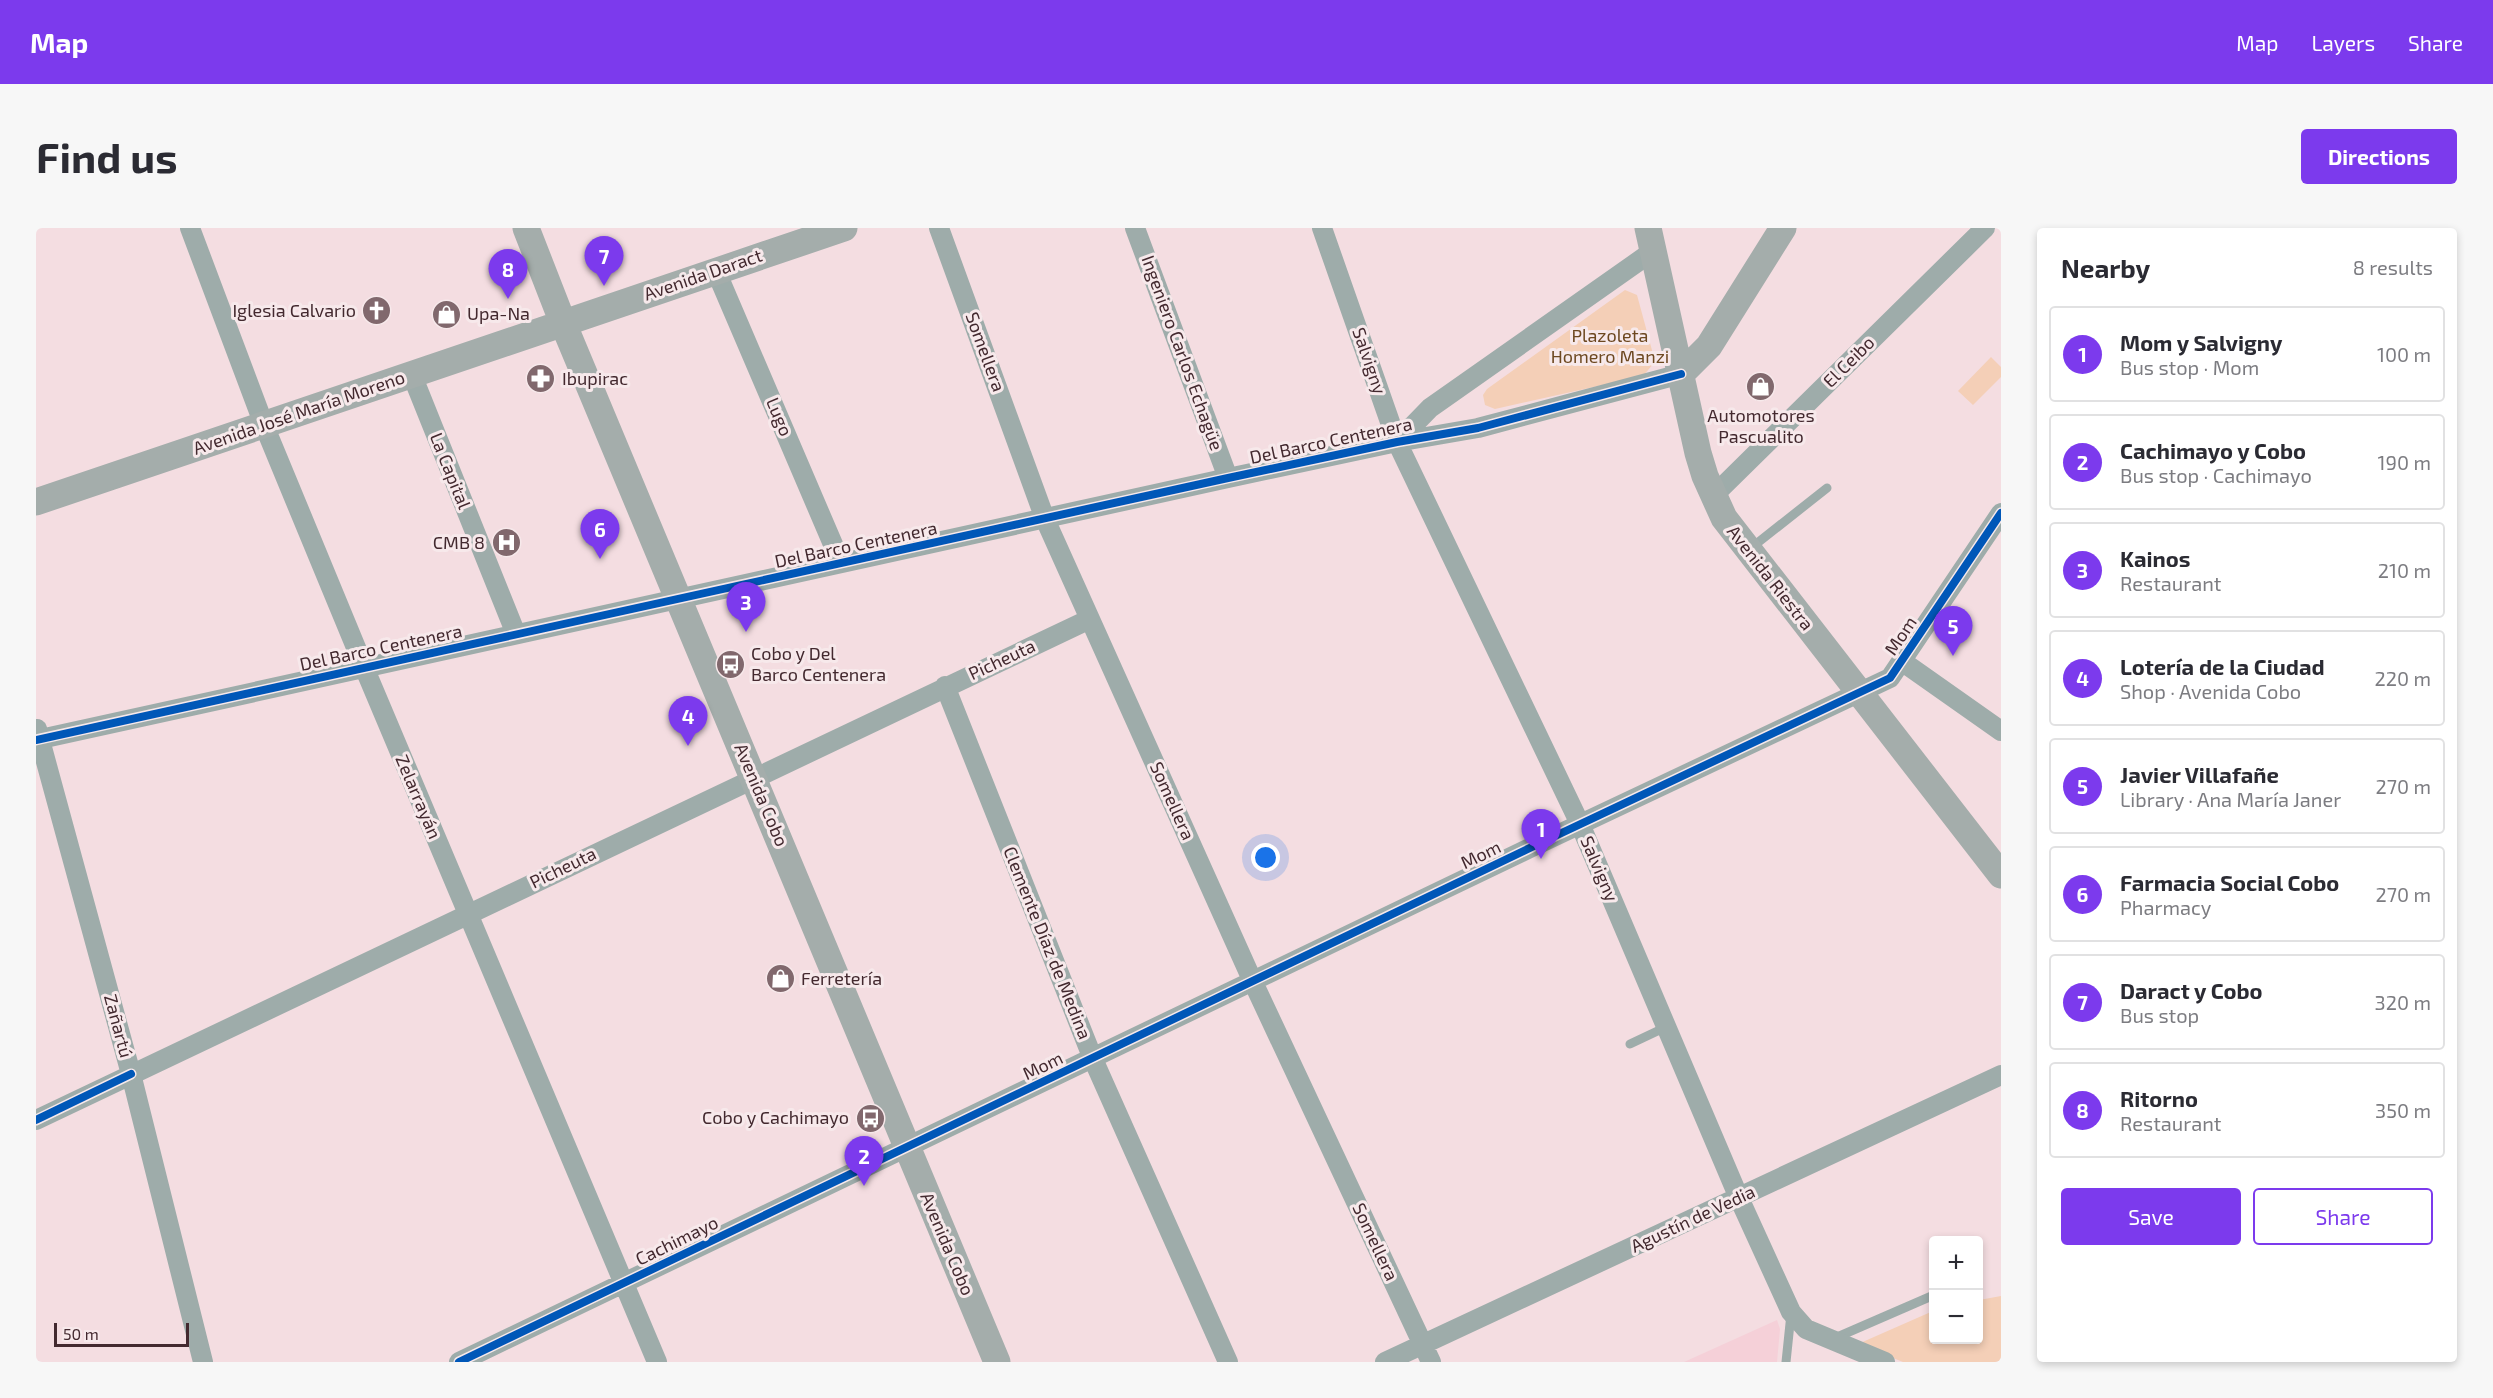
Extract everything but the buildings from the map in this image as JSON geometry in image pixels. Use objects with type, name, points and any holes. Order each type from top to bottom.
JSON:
[{"type":"main road","name":"Avenida Cobo","points":[[526,228],[563,324],[997,1362]]},
{"type":"main road","name":"Avenida Daract","points":[[563,324],[844,228]]},
{"type":"main road","points":[[1681,374],[1709,346],[1783,228]]},
{"type":"main road","name":"Avenida Riestra","points":[[1650,240],[1701,465],[1724,518],[2001,874]]},
{"type":"main road","name":"Avenida José María Moreno","points":[[36,502],[563,324]]},
{"type":"street","name":"Zelarrayán","points":[[190,228],[264,425],[622,1284],[657,1362]]},
{"type":"street","name":"Somellera","points":[[939,228],[1045,519],[1253,982],[1427,1353]]},
{"type":"street","name":"Ingeniero Carlos Echagüe","points":[[1135,228],[1228,478]]},
{"type":"street","name":"Salvigny","points":[[1322,228],[1397,442],[1580,824],[1739,1198],[1791,1312],[1806,1329],[1885,1362]]},
{"type":"street","name":"El Ceibo","points":[[1713,496],[1985,228]]},
{"type":"street","name":"Del Barco Centenera","points":[[1397,442],[1430,408],[1650,240]]},
{"type":"street","name":"Lugo","points":[[716,271],[841,564]]},
{"type":"street","name":"Del Barco Centenera","points":[[37,736],[841,564],[1228,478],[1397,442],[1478,428],[1681,374]]},
{"type":"street","name":"La Capital","points":[[412,375],[516,634]]},
{"type":"street","name":"Mom","points":[[907,1148],[1580,824],[1861,694],[1890,678],[1903,662],[2001,513]]},
{"type":"street","name":"Picheuta","points":[[36,1120],[1090,618]]},
{"type":"street","points":[[1903,662],[2001,731]]},
{"type":"street","name":"Clemente Díaz de Medina","points":[[945,686],[1093,1059],[1228,1362]]},
{"type":"street","name":"Zañartú","points":[[37,736],[131,1074],[203,1362]]},
{"type":"street","name":"Agustín de Vedia","points":[[1385,1362],[1427,1353],[1739,1198],[2001,1075]]},
{"type":"street","name":"Cachimayo","points":[[459,1362],[907,1148]]},
{"type":"lane","points":[[1748,551],[1827,489]]},
{"type":"lane","points":[[1630,1044],[1666,1027]]},
{"type":"lane","points":[[1830,1340],[1929,1297]]},
{"type":"lane","points":[[1786,1362],[1791,1312]]},
{"type":"shaded area","points":[[1777,1320],[1780,1329],[1777,1362],[1684,1362]]},
{"type":"green space","name":"Plazoleta Homero Manzi","points":[[1625,290],[1637,295],[1653,354],[1654,363],[1643,376],[1495,409],[1485,405],[1483,395],[1487,389]]},
{"type":"green space","points":[[1991,357],[2001,367],[2001,377],[1973,405],[1958,391]]},
{"type":"green space","points":[[2001,1296],[2001,1362],[1903,1362],[1858,1344],[1929,1313],[1929,1344],[1983,1344],[1983,1299]]},
{"type":"cycle path","points":[[36,740],[1228,478],[1397,442],[1478,428],[1681,374]]},
{"type":"cycle path","points":[[459,1362],[1534,846],[1890,678],[2001,513]]},
{"type":"cycle path","points":[[36,1120],[131,1074]]},
{"type":"place","name":"Daract y Cobo","points":[[604,286]]},
{"type":"place","name":"Ritorno","points":[[508,299]]},
{"type":"place","name":"Iglesia Calvario","points":[[377,311]]},
{"type":"place","name":"Upa-Na","points":[[446,314]]},
{"type":"place","name":"Ibupirac","points":[[541,379]]},
{"type":"place","name":"Automotores Pascualito","points":[[1761,387]]},
{"type":"place","name":"CMB 8","points":[[506,543]]},
{"type":"place","name":"Farmacia Social Cobo","points":[[600,559]]},
{"type":"place","name":"Kainos","points":[[746,632]]},
{"type":"place","name":"Javier Villafañe","points":[[1953,656]]},
{"type":"place","name":"Cobo y Del Barco Centenera","points":[[730,664]]},
{"type":"place","name":"Lotería de la Ciudad","points":[[688,746]]},
{"type":"place","name":"Mom y Salvigny","points":[[1541,859]]},
{"type":"place","name":"Ferretería","points":[[780,979]]},
{"type":"place","name":"Cobo y Cachimayo","points":[[870,1118]]},
{"type":"place","name":"Cachimayo y Cobo","points":[[864,1186]]}]
